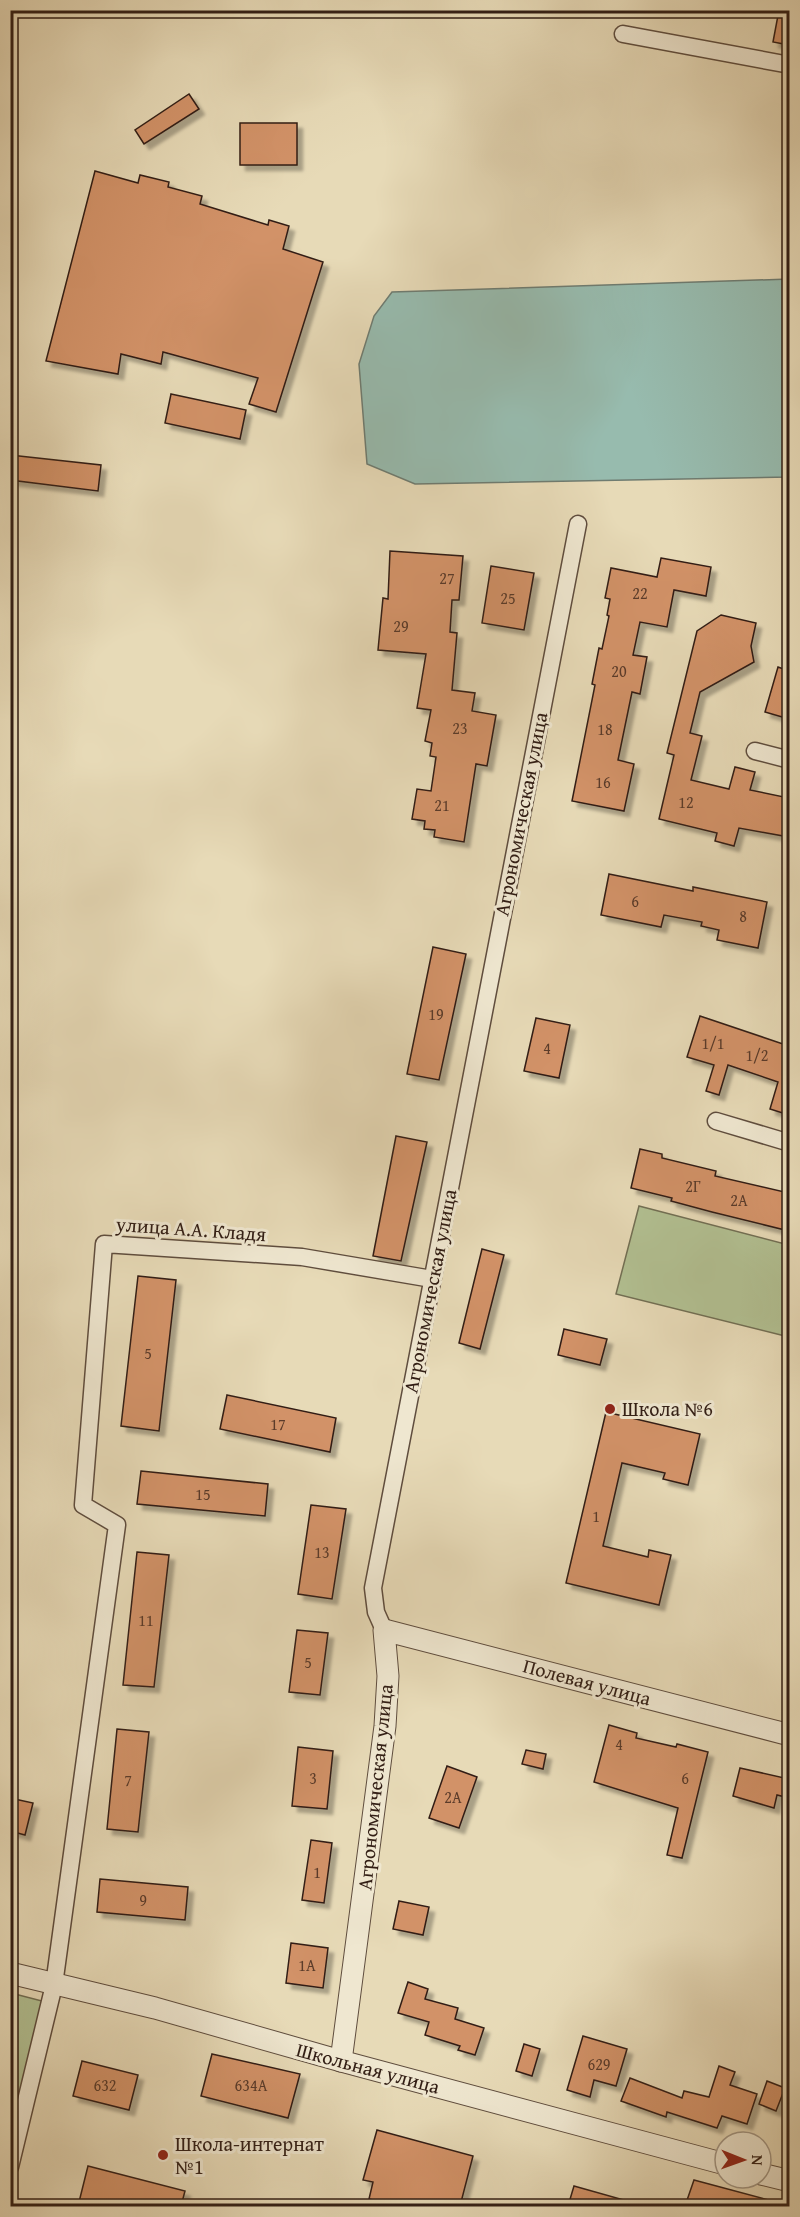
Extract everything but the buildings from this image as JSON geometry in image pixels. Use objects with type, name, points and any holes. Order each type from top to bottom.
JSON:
[{"type":"street","points":[[623,34],[789,65]]},
{"type":"street","name":"Агрономическая улица","points":[[341,2061],[385,1726],[388,1676],[384,1630],[376,1612],[373,1588],[578,524]]},
{"type":"street","points":[[755,751],[789,760]]},
{"type":"street","points":[[716,1121],[789,1143]]},
{"type":"street","name":"улица А.А. Кладя","points":[[54,1985],[117,1525],[83,1506],[104,1244],[302,1257],[432,1279]]},
{"type":"street","name":"Полевая улица","points":[[384,1630],[789,1735]]},
{"type":"street","name":"Школьная улица","points":[[10,1973],[155,2008],[341,2061],[713,2161]]},
{"type":"street","points":[[10,2168],[54,1985]]},
{"type":"street","points":[[773,2177],[789,2181]]},
{"type":"green space","points":[[639,1206],[789,1245],[789,1337],[616,1294]]},
{"type":"green space","points":[[11,1993],[42,2001],[11,2130]]},
{"type":"water","points":[[789,279],[789,477],[415,484],[367,464],[359,364],[374,316],[392,292]]},
{"type":"place","name":"Школа №6","points":[[610,1409]]},
{"type":"place","name":"Школа-интернат №1","points":[[163,2155]]}]
